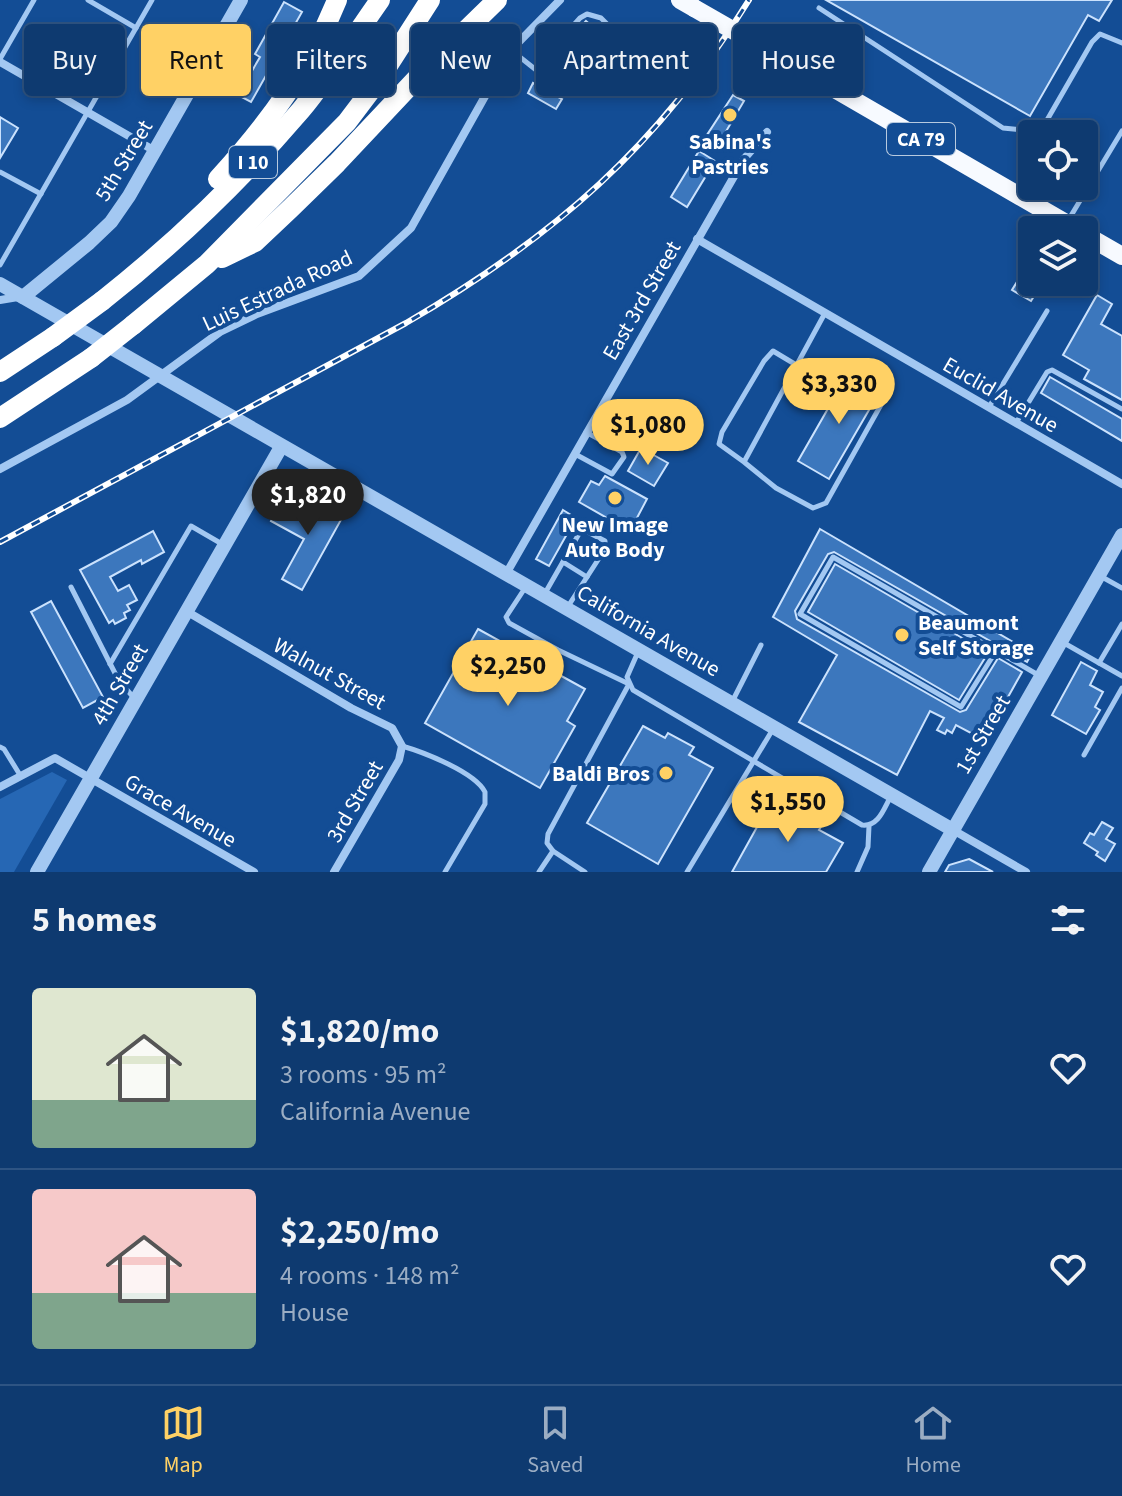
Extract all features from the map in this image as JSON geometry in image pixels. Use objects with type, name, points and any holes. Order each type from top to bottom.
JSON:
[{"type":"highway","points":[[109,296],[240,155],[274,113],[302,73],[337,0]]},
{"type":"highway","name":"I 10","points":[[0,372],[109,296],[200,214],[276,138],[337,64],[380,0]]},
{"type":"highway","name":"I 10","points":[[0,418],[91,358],[207,264],[347,122],[378,81],[430,0]]},
{"type":"highway","points":[[207,264],[255,242],[330,171],[418,77],[497,0]]},
{"type":"highway","name":"CA 79","points":[[687,4],[1053,216]]},
{"type":"highway","points":[[1098,242],[1122,256]]},
{"type":"street","name":"5th Street","points":[[23,297],[111,222],[241,0]]},
{"type":"street","name":"Luis Estrada Road","points":[[520,41],[560,0]]},
{"type":"street","points":[[0,60],[155,151]]},
{"type":"street","name":"Luis Estrada Road","points":[[0,469],[127,400],[220,332],[257,314],[359,276],[411,228],[485,96]]},
{"type":"street","name":"East 3rd Street","points":[[506,574],[744,159],[767,132]]},
{"type":"street","name":"Euclid Avenue","points":[[697,239],[1122,484]]},
{"type":"street","name":"California Avenue","points":[[0,284],[1026,872]]},
{"type":"street","points":[[0,300],[23,297]]},
{"type":"street","name":"4th Street","points":[[37,872],[281,447]]},
{"type":"street","name":"1st Street","points":[[929,872],[1122,535]]},
{"type":"street","name":"Walnut Street","points":[[186,611],[351,708],[392,728],[402,746]]},
{"type":"street","name":"3rd Street","points":[[334,872],[399,760],[402,746]]},
{"type":"street","name":"Grace Avenue","points":[[21,776],[55,758],[254,872]]},
{"type":"street","points":[[0,787],[21,776]]},
{"type":"lane","points":[[0,60],[34,0]]},
{"type":"lane","points":[[88,0],[136,28]]},
{"type":"lane","points":[[0,265],[152,0]]},
{"type":"lane","points":[[819,8],[1003,128],[1023,130],[1043,127],[1092,42],[1100,34],[1122,43]]},
{"type":"lane","points":[[520,57],[562,89],[610,39],[613,30],[601,18],[587,14],[535,68]]},
{"type":"lane","points":[[1078,216],[1122,131]]},
{"type":"lane","points":[[0,172],[41,194]]},
{"type":"lane","points":[[989,407],[1047,311]]},
{"type":"lane","points":[[744,462],[825,313]]},
{"type":"lane","points":[[773,351],[798,366],[821,373],[849,364],[885,383],[887,394],[826,503],[813,508],[776,488],[744,462],[719,444],[722,432],[773,351]]},
{"type":"lane","points":[[1016,423],[1047,372],[1052,370],[1122,409]]},
{"type":"lane","points":[[574,454],[612,474],[624,457],[622,452],[586,432]]},
{"type":"lane","points":[[110,664],[191,526],[224,545]]},
{"type":"lane","points":[[544,595],[582,531],[605,541],[605,549],[567,608]]},
{"type":"lane","points":[[996,651],[961,707],[800,614],[833,557],[1041,676]]},
{"type":"lane","points":[[563,562],[587,577]]},
{"type":"lane","points":[[1099,575],[1122,588]]},
{"type":"lane","points":[[526,586],[506,617],[509,623],[629,684]]},
{"type":"lane","points":[[71,587],[119,681],[136,700]]},
{"type":"lane","points":[[1099,663],[1122,624]]},
{"type":"lane","points":[[1061,641],[1122,676]]},
{"type":"lane","points":[[732,703],[761,645]]},
{"type":"lane","points":[[639,650],[628,670],[629,684],[633,690],[862,825],[877,822],[892,795]]},
{"type":"lane","points":[[585,872],[553,851],[547,843],[553,822],[629,684]]},
{"type":"lane","points":[[1084,755],[1122,688]]},
{"type":"lane","points":[[687,872],[774,727]]},
{"type":"lane","name":"Walnut Street","points":[[402,746],[423,752],[476,781],[482,786],[486,797],[445,872]]},
{"type":"lane","points":[[0,747],[21,776]]},
{"type":"lane","points":[[857,872],[868,847],[869,826]]},
{"type":"lane","points":[[539,872],[553,851]]},
{"type":"shaded area","points":[[52,772],[67,780],[14,872],[0,872],[0,799]]},
{"type":"building","points":[[826,0],[1112,0],[1099,21],[1088,15],[1030,116]]},
{"type":"building","points":[[284,2],[302,12],[295,24],[272,24]]},
{"type":"building","points":[[267,32],[267,74],[251,102],[240,96],[251,96],[251,73],[260,57],[255,54]]},
{"type":"building","points":[[533,83],[536,85],[536,96],[562,99],[556,109],[528,93]]},
{"type":"building","points":[[733,95],[744,101],[718,145],[705,138]]},
{"type":"building","points":[[0,117],[18,128],[0,158]]},
{"type":"building","points":[[699,151],[715,161],[687,207],[671,197]]},
{"type":"building","points":[[1096,296],[1112,304],[1101,324],[1122,336],[1122,400],[1084,379],[1089,370],[1063,355]]},
{"type":"building","points":[[849,372],[880,391],[829,479],[798,461]]},
{"type":"building","points":[[1050,377],[1122,419],[1122,441],[1041,393]]},
{"type":"building","points":[[641,448],[668,463],[654,486],[628,471]]},
{"type":"building","points":[[605,476],[647,499],[630,531],[579,502],[591,481],[599,485]]},
{"type":"building","points":[[327,498],[347,509],[302,590],[282,579],[304,539],[271,521],[283,500],[315,518]]},
{"type":"building","points":[[563,510],[576,518],[549,566],[536,559]]},
{"type":"building","points":[[820,529],[1032,653],[1027,662],[834,552],[828,554],[795,611],[797,619],[960,712],[966,710],[998,658],[1022,672],[984,740],[956,725],[952,733],[937,730],[944,718],[930,711],[897,775],[799,722],[837,655],[773,617]]},
{"type":"building","points":[[153,531],[164,552],[142,564],[141,560],[110,577],[118,591],[129,585],[137,600],[127,605],[130,610],[124,613],[126,618],[115,624],[113,620],[109,623],[80,570]]},
{"type":"building","points":[[835,564],[988,653],[959,700],[808,612]]},
{"type":"building","points":[[51,601],[103,697],[83,708],[31,612]]},
{"type":"building","points":[[478,629],[518,651],[522,645],[549,660],[545,667],[585,689],[567,721],[575,726],[540,788],[425,723]]},
{"type":"building","points":[[1081,662],[1097,671],[1090,685],[1103,692],[1095,707],[1100,710],[1086,734],[1052,715]]},
{"type":"building","points":[[643,726],[665,738],[668,733],[694,747],[689,755],[713,768],[658,864],[587,823]]},
{"type":"building","points":[[772,800],[794,813],[797,808],[824,822],[819,830],[843,843],[826,872],[732,872]]},
{"type":"building","points":[[1102,822],[1113,828],[1106,839],[1115,844],[1105,861],[1084,843]]},
{"type":"building","points":[[969,859],[993,872],[945,872],[949,865]]},
{"type":"railway","points":[[0,542],[406,323],[509,257],[556,222],[640,144],[714,53],[749,0]]},
{"type":"place","name":"Sabina's Pastries","points":[[730,115]]},
{"type":"place","name":"New Image Auto Body","points":[[615,498]]},
{"type":"place","name":"Beaumont Self Storage","points":[[902,635]]},
{"type":"place","name":"Baldi Bros","points":[[666,773]]}]
